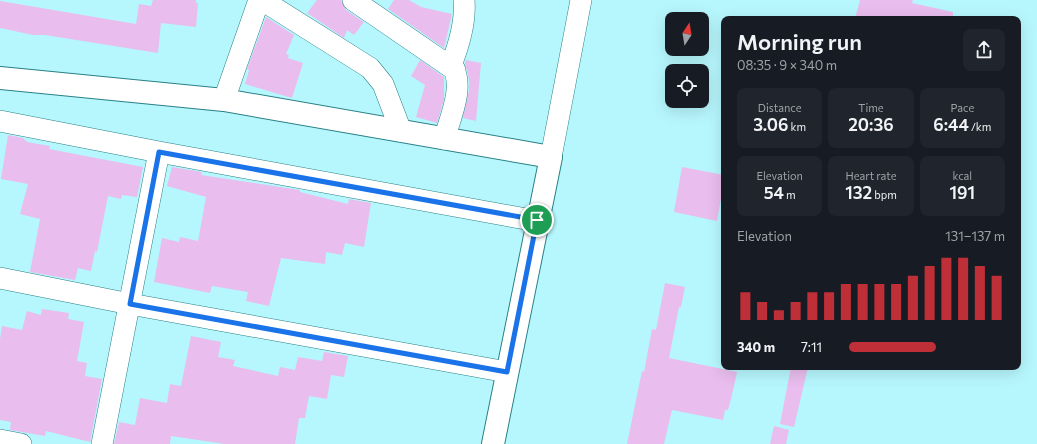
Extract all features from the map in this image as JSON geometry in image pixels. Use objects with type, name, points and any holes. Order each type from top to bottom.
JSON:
[{"type":"street","points":[[224,100],[261,0],[370,68],[382,84],[401,131]]},
{"type":"street","points":[[353,0],[455,70]]},
{"type":"street","points":[[444,139],[458,94],[455,70],[451,65],[461,33],[465,10],[464,0]]},
{"type":"street","points":[[493,444],[581,0]]},
{"type":"street","points":[[0,78],[224,100],[550,157]]},
{"type":"street","points":[[0,121],[159,152],[537,220]]},
{"type":"street","points":[[102,444],[159,152]]},
{"type":"street","points":[[0,278],[130,304],[507,372]]},
{"type":"street","points":[[0,440],[21,444]]},
{"type":"building","points":[[153,0],[196,0],[196,3],[198,3],[196,27],[161,23],[158,53],[45,35],[33,35],[0,28],[0,1],[136,24],[139,4],[151,6]]},
{"type":"building","points":[[317,0],[341,0],[346,10],[364,22],[354,35],[347,30],[344,38],[307,13]]},
{"type":"building","points":[[394,0],[409,0],[421,7],[452,14],[444,48],[388,9]]},
{"type":"building","points":[[860,0],[913,0],[912,3],[953,12],[953,16],[856,16]]},
{"type":"building","points":[[266,17],[294,35],[286,54],[289,55],[288,58],[303,63],[292,98],[245,84],[249,70],[247,69]]},
{"type":"building","points":[[420,60],[444,77],[444,99],[437,123],[416,117],[425,85],[411,76]]},
{"type":"building","points":[[466,60],[481,63],[476,121],[463,118],[469,91],[469,79],[465,63]]},
{"type":"building","points":[[8,135],[23,138],[27,142],[50,146],[49,149],[143,167],[137,197],[122,195],[121,199],[108,196],[97,252],[95,251],[91,271],[78,268],[75,280],[30,272],[40,219],[20,214],[28,184],[1,179]]},
{"type":"building","points":[[172,167],[202,172],[201,175],[300,190],[300,192],[348,204],[349,199],[371,203],[364,247],[345,243],[342,255],[326,252],[325,264],[281,258],[269,306],[246,301],[248,292],[212,286],[210,293],[154,282],[162,238],[179,242],[180,237],[198,241],[206,197],[167,186]]},
{"type":"building","points":[[682,167],[721,174],[721,199],[717,221],[674,212]]},
{"type":"building","points":[[665,283],[685,287],[681,307],[679,307],[669,358],[721,369],[721,370],[737,372],[732,395],[728,410],[725,410],[723,420],[672,410],[664,444],[627,444],[642,371],[644,372],[652,329],[656,330]]},
{"type":"building","points":[[42,309],[69,313],[68,319],[84,322],[77,361],[87,363],[85,376],[102,379],[90,442],[46,431],[45,436],[10,430],[11,422],[0,420],[0,339],[2,326],[22,330],[27,311],[41,315]]},
{"type":"building","points":[[191,336],[221,342],[218,357],[235,360],[233,366],[278,376],[280,367],[295,370],[298,357],[322,361],[324,352],[348,356],[344,377],[331,375],[327,399],[309,396],[305,418],[299,418],[295,444],[225,444],[171,436],[170,444],[114,444],[119,422],[135,425],[140,398],[167,403],[170,384],[181,386]]},
{"type":"building","points":[[790,370],[807,370],[794,427],[780,424]]},
{"type":"building","points":[[774,426],[789,430],[786,444],[770,444]]},
{"type":"route","points":[[159,152],[537,220],[507,372],[130,304],[159,152]]}]
